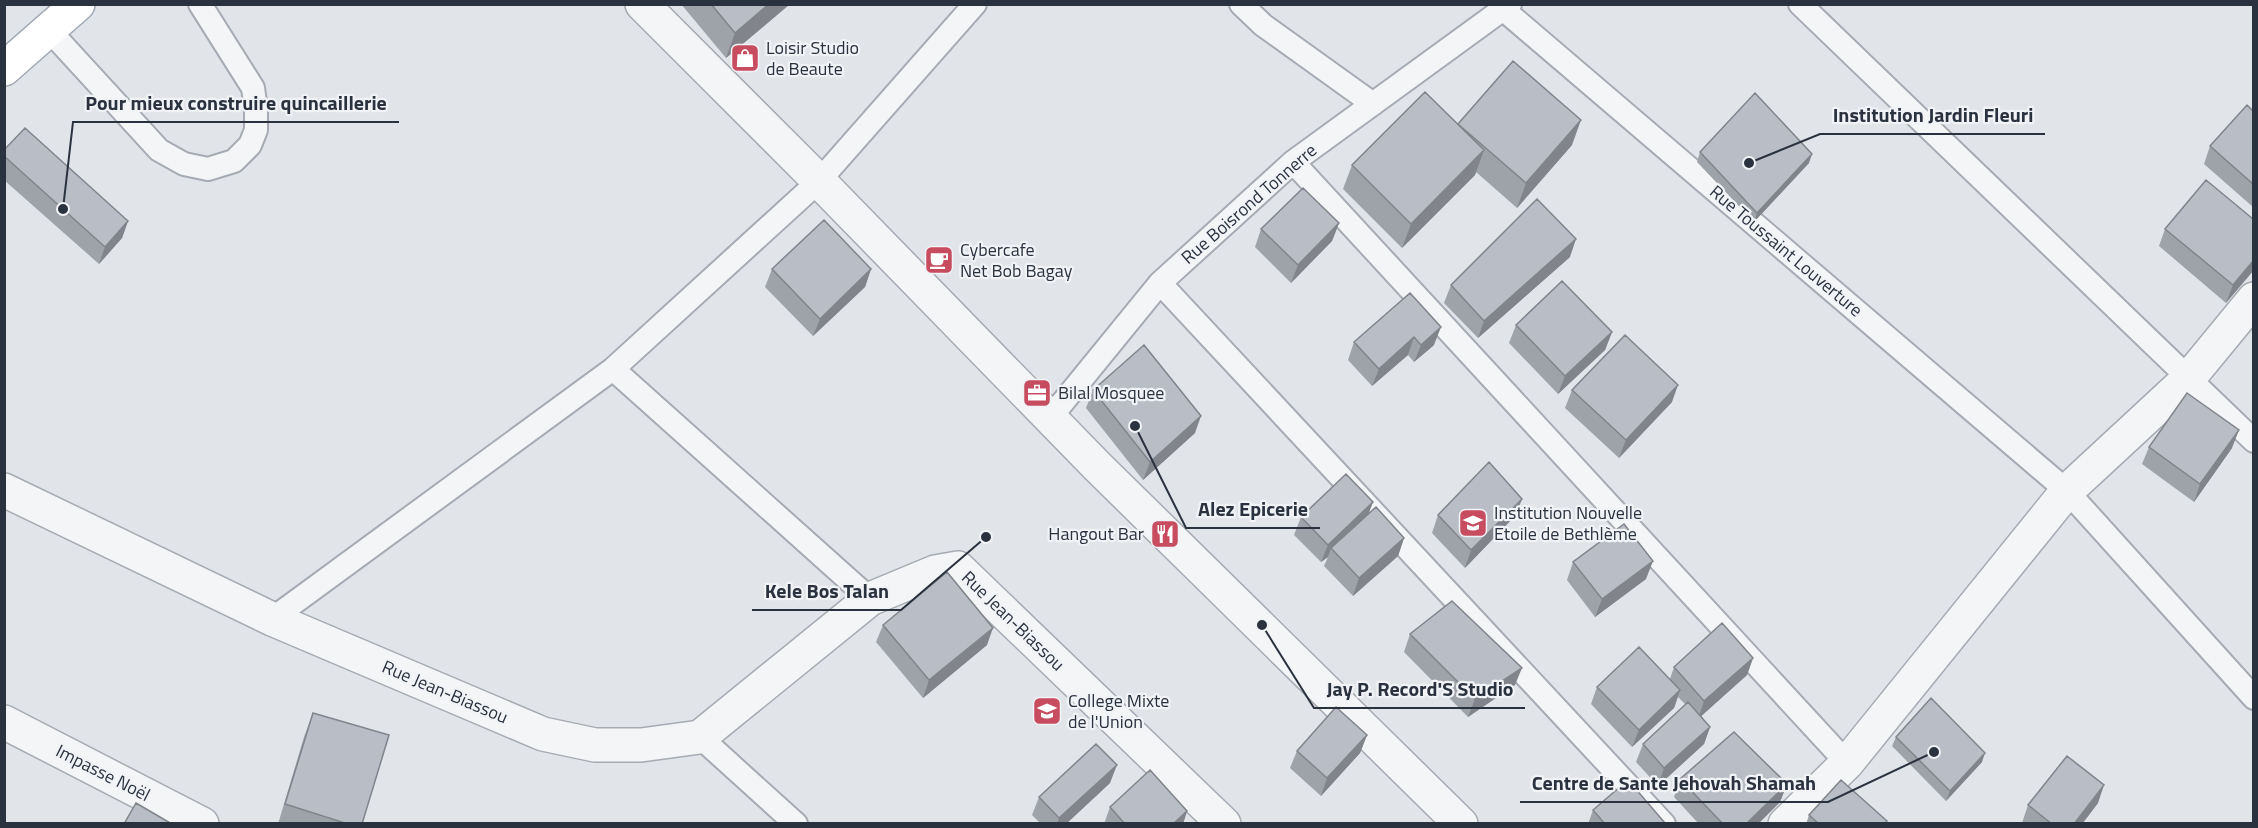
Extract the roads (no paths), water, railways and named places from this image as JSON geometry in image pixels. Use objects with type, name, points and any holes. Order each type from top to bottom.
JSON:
[{"type":"main road","points":[[4,69],[78,4]]},
{"type":"street","points":[[642,4],[819,181],[1050,418],[1461,824]]},
{"type":"street","points":[[1785,824],[1847,763],[2067,491],[2189,378],[2253,299]]},
{"type":"street","name":"Rue Jean-Biassou","points":[[4,490],[272,619],[543,734],[595,745],[641,745],[700,737]]},
{"type":"street","name":"Rue Jean-Biassou","points":[[870,599],[935,572],[958,568],[1224,824]]},
{"type":"street","points":[[700,737],[870,599]]},
{"type":"street","name":"Impasse Noël","points":[[4,722],[202,824]]},
{"type":"lane","points":[[50,30],[159,150],[184,164],[208,169],[234,161],[250,144],[256,130],[256,109],[253,87],[200,4]]},
{"type":"lane","points":[[272,619],[613,369],[819,181],[975,4]]},
{"type":"lane","points":[[1241,4],[1263,26],[1373,104]]},
{"type":"lane","points":[[1800,4],[2253,441]]},
{"type":"lane","name":"Rue Boisrond Tonnerre","points":[[1050,418],[1160,283],[1293,162],[1507,7]]},
{"type":"lane","name":"Rue Toussaint Louverture","points":[[1507,7],[2067,491],[2253,698]]},
{"type":"lane","points":[[1293,162],[1847,763]]},
{"type":"lane","points":[[1160,283],[1664,824]]},
{"type":"lane","points":[[613,369],[870,599]]},
{"type":"lane","points":[[700,737],[796,824]]},
{"type":"place","name":"Loisir Studio de Beaute","points":[[745,58]]},
{"type":"place","name":"Institution Jardin Fleuri","points":[[1749,163]]},
{"type":"place","name":"Pour mieux construire quincaillerie","points":[[63,209]]},
{"type":"place","name":"Cybercafe Net Bob Bagay","points":[[939,260]]},
{"type":"place","name":"Bilal Mosquee","points":[[1037,393]]},
{"type":"place","name":"Alez Epicerie","points":[[1135,426]]},
{"type":"place","name":"Institution Nouvelle Etoile de Bethlème","points":[[1473,523]]},
{"type":"place","name":"Hangout Bar","points":[[1165,534]]},
{"type":"place","name":"Kele Bos Talan","points":[[986,537]]},
{"type":"place","name":"Jay P. Record'S Studio","points":[[1262,625]]},
{"type":"place","name":"College Mixte de l'Union","points":[[1047,711]]},
{"type":"place","name":"Centre de Sante Jehovah Shamah","points":[[1934,752]]}]
